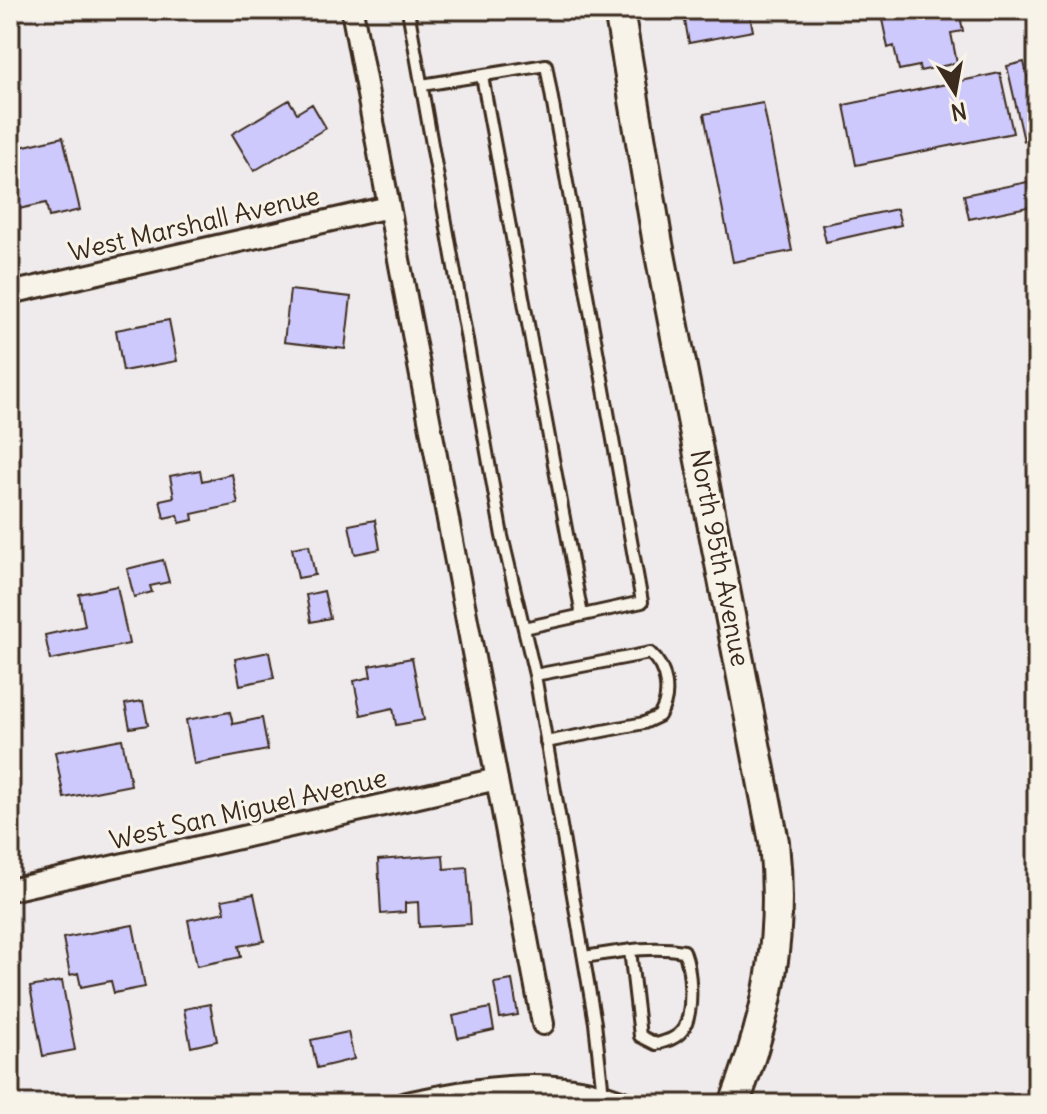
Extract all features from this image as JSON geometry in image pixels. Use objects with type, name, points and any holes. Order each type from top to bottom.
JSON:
[{"type":"street","points":[[352,10],[543,1024]]},
{"type":"street","name":"North 95th Avenue","points":[[619,10],[658,244],[774,842],[778,917],[773,963],[758,1037],[734,1104]]},
{"type":"street","name":"West Marshall Avenue","points":[[10,293],[389,207]]},
{"type":"street","name":"West San Miguel Avenue","points":[[10,890],[497,779]]},
{"type":"street","points":[[403,1104],[471,1090],[544,1085],[564,1086],[628,1104]]},
{"type":"lane","points":[[408,10],[502,536],[535,675],[584,957],[603,1095]]},
{"type":"lane","points":[[422,85],[546,65],[642,602],[524,628]]},
{"type":"lane","points":[[482,76],[582,615]]},
{"type":"lane","points":[[535,675],[650,653],[657,659],[666,682],[666,697],[659,716],[644,723],[546,742]]},
{"type":"lane","points":[[584,957],[630,950],[664,947],[684,951],[691,967],[688,1016],[683,1031],[671,1040],[656,1044],[640,1036],[630,950]]},
{"type":"building","points":[[683,10],[749,10],[753,31],[689,43]]},
{"type":"building","points":[[880,10],[959,10],[963,31],[951,33],[957,63],[920,71],[919,66],[899,70],[894,46],[888,48]]},
{"type":"building","points":[[1024,62],[1037,117],[1037,138],[1024,141],[1007,66]]},
{"type":"building","points":[[1000,73],[1013,133],[856,165],[844,105]]},
{"type":"building","points":[[289,100],[297,113],[312,104],[326,128],[254,171],[232,134]]},
{"type":"building","points":[[763,103],[792,251],[733,262],[704,114]]},
{"type":"building","points":[[63,137],[80,210],[49,217],[46,203],[10,211],[10,140],[14,139],[16,148]]},
{"type":"building","points":[[1037,180],[1037,205],[969,219],[964,195]]},
{"type":"building","points":[[897,209],[901,225],[826,242],[822,225]]},
{"type":"building","points":[[290,290],[351,297],[345,349],[284,342]]},
{"type":"building","points":[[169,320],[177,361],[123,371],[116,330]]},
{"type":"building","points":[[1037,463],[1037,506],[1030,465]]},
{"type":"building","points":[[200,470],[202,481],[232,474],[238,504],[192,514],[193,520],[180,523],[178,515],[164,518],[160,500],[174,497],[170,476]]},
{"type":"building","points":[[375,520],[380,549],[355,554],[349,525]]},
{"type":"building","points":[[309,545],[315,575],[298,578],[292,548]]},
{"type":"building","points":[[163,560],[169,582],[150,586],[152,592],[134,597],[127,569]]},
{"type":"building","points":[[117,586],[129,644],[50,660],[45,635],[85,626],[79,594]]},
{"type":"building","points":[[324,591],[330,618],[311,622],[306,595]]},
{"type":"building","points":[[269,652],[274,678],[240,685],[235,659]]},
{"type":"building","points":[[412,658],[424,720],[396,725],[393,708],[361,715],[354,681],[371,677],[369,666]]},
{"type":"building","points":[[143,701],[148,725],[130,728],[125,704]]},
{"type":"building","points":[[230,712],[233,724],[262,718],[268,750],[194,764],[186,720]]},
{"type":"building","points":[[122,739],[131,785],[64,798],[55,752]]},
{"type":"building","points":[[443,855],[444,869],[467,867],[471,924],[419,927],[418,902],[405,903],[405,912],[381,914],[378,860]]},
{"type":"building","points":[[254,894],[264,941],[239,946],[241,957],[197,966],[188,920],[225,912],[222,900]]},
{"type":"building","points":[[133,925],[145,987],[114,993],[111,981],[81,987],[78,973],[70,975],[63,938]]},
{"type":"building","points":[[512,980],[518,1015],[500,1018],[494,983]]},
{"type":"building","points":[[62,981],[75,1050],[43,1056],[30,987]]},
{"type":"building","points":[[210,1004],[217,1041],[191,1047],[184,1009]]},
{"type":"building","points":[[490,1008],[494,1030],[458,1038],[453,1016]]},
{"type":"building","points":[[348,1032],[354,1059],[317,1068],[311,1040]]}]
